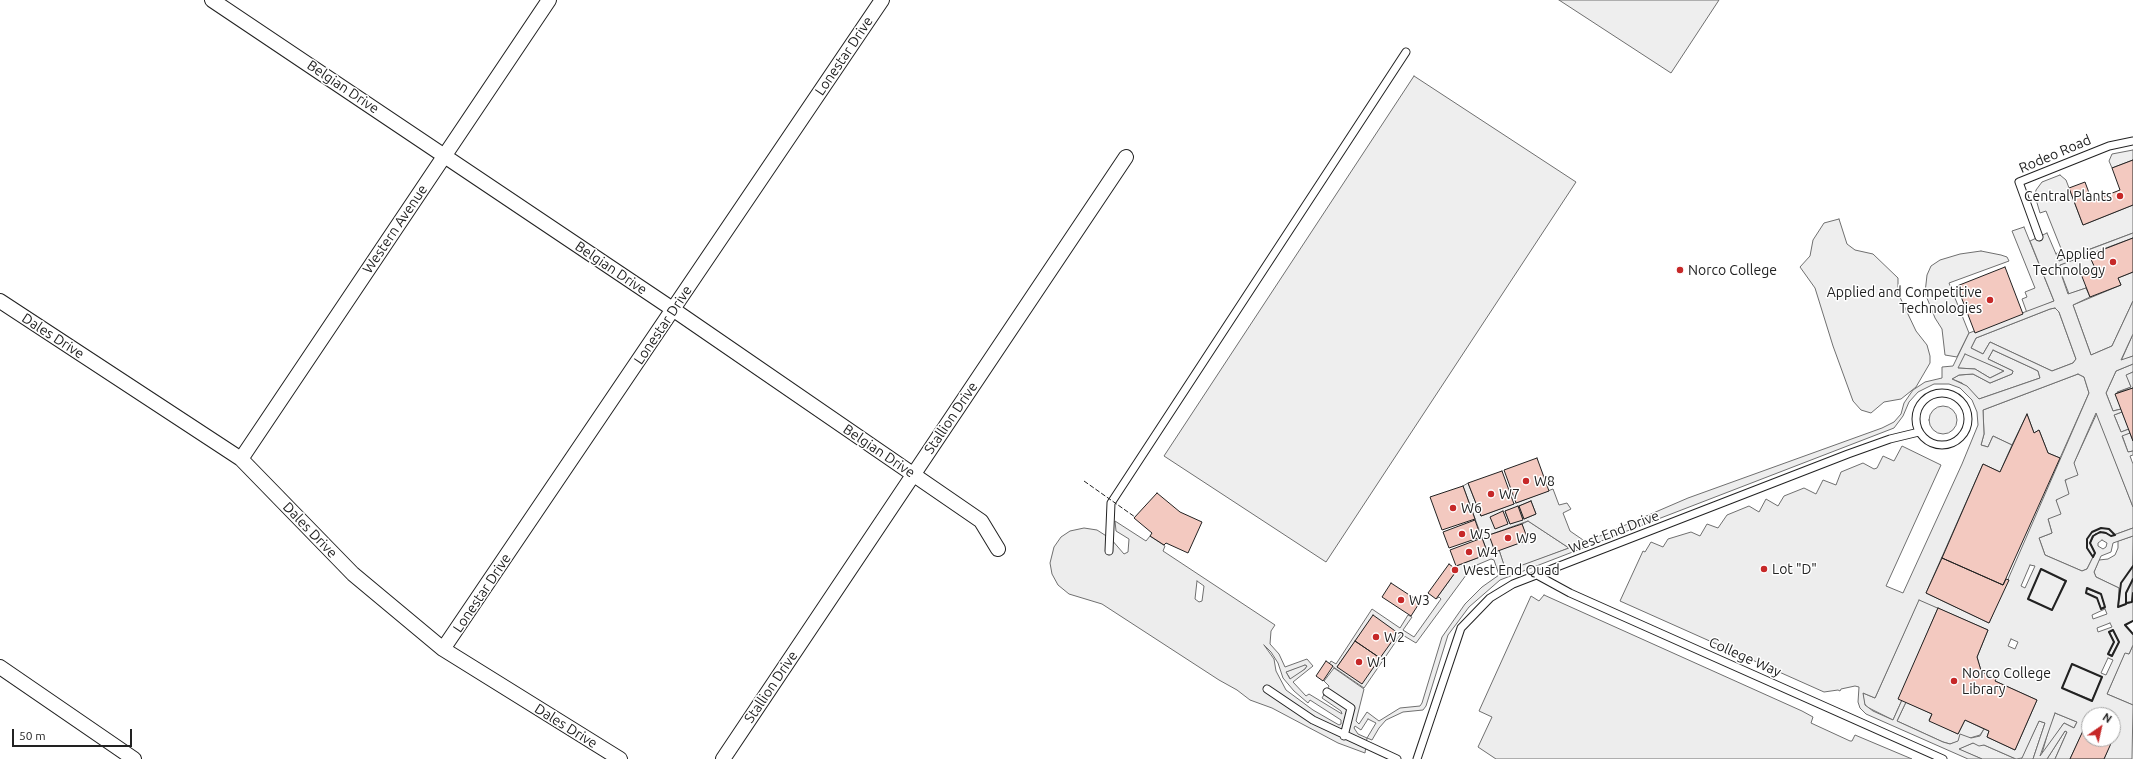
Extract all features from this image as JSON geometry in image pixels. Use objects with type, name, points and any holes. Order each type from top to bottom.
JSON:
[{"type":"street","name":"Belgian Drive","points":[[212,0],[674,310],[914,475],[981,522],[998,549]]},
{"type":"street","name":"Western Avenue","points":[[241,459],[549,0]]},
{"type":"street","name":"Lonestar Drive","points":[[444,649],[882,0]]},
{"type":"street","name":"Stallion Drive","points":[[723,759],[1126,157]]},
{"type":"street","name":"Dales Drive","points":[[0,301],[241,459],[353,574],[444,649],[620,759]]},
{"type":"street","points":[[0,668],[134,759]]},
{"type":"lane","points":[[1109,551],[1111,503],[1406,52]]},
{"type":"lane","name":"Rodeo Road","points":[[2039,237],[2019,182],[2109,146],[2133,141]]},
{"type":"lane","points":[[1938,393],[1953,396],[1964,406],[1968,421],[1963,435],[1950,444],[1932,444],[1919,432],[1916,412],[1924,400],[1938,393]]},
{"type":"lane","name":"West End Drive","points":[[1417,759],[1461,628],[1490,598],[1513,584],[1537,576],[1848,454],[1890,439],[1919,432]]},
{"type":"lane","name":"College Way","points":[[1537,576],[1570,593],[1943,759]]},
{"type":"lane","points":[[1267,689],[1313,720],[1344,736],[1397,759]]},
{"type":"lane","points":[[1327,692],[1351,708],[1344,736]]},
{"type":"shaded area","points":[[1559,0],[1719,0],[1671,73]]},
{"type":"shaded area","points":[[1414,76],[1576,182],[1326,562],[1164,456]]},
{"type":"shaded area","points":[[2133,150],[2133,160],[2112,168],[2109,161],[2112,154]]},
{"type":"shaded area","points":[[2060,175],[2066,180],[2083,225],[2133,205],[2133,233],[2058,261],[2055,254],[2062,251],[2046,211],[2040,213],[2035,196],[2036,190],[2042,182]]},
{"type":"shaded area","points":[[1839,219],[1847,244],[1855,250],[1873,254],[1898,278],[1898,293],[1916,331],[1927,345],[1930,356],[1930,363],[1916,387],[1901,399],[1884,402],[1871,413],[1861,410],[1853,401],[1833,346],[1815,288],[1800,267],[1810,256],[1813,240],[1824,223]]},
{"type":"shaded area","points":[[2024,227],[2054,301],[2027,313],[2022,299],[2027,297],[2025,292],[2035,288],[2012,231]]},
{"type":"shaded area","points":[[2047,233],[2059,261],[2133,233],[2133,238],[2060,265],[2059,268],[2068,294],[2086,288],[2090,297],[2073,305],[2091,355],[2112,346],[2133,301],[2133,334],[2121,360],[2133,356],[2133,364],[2116,371],[2106,393],[2113,411],[2121,409],[2122,412],[2114,415],[2121,432],[2129,429],[2130,433],[2122,436],[2128,452],[2133,451],[2133,455],[2130,456],[2133,464],[2133,507],[2096,413],[2074,463],[2078,475],[2065,480],[2069,494],[2056,500],[2061,514],[2048,519],[2052,533],[2039,538],[2045,555],[2082,571],[2087,569],[2095,553],[2090,543],[2095,534],[2104,532],[2111,536],[2133,528],[2133,536],[2113,543],[2111,552],[2101,556],[2094,572],[2096,577],[2119,588],[2118,607],[2132,602],[2133,593],[2133,621],[2125,625],[2133,634],[2133,645],[2129,654],[2125,653],[2107,694],[2133,705],[2132,759],[2104,759],[2109,747],[2121,747],[2121,707],[2081,707],[2081,736],[2070,759],[2055,759],[2067,732],[2065,731],[2047,759],[2033,759],[2045,723],[2039,721],[2022,758],[2016,759],[1984,745],[1979,746],[1973,743],[1959,749],[1982,759],[1968,759],[1866,714],[1860,708],[1858,702],[1859,687],[1855,686],[1841,689],[1840,691],[1824,692],[1620,601],[1643,551],[1645,552],[1651,542],[1663,547],[1668,539],[1691,532],[1700,536],[1707,524],[1718,528],[1727,515],[1749,506],[1759,512],[1766,499],[1778,506],[1784,496],[1804,488],[1816,494],[1823,480],[1836,485],[1841,472],[1863,463],[1874,469],[1877,468],[1883,456],[1894,461],[1902,446],[1941,465],[1886,586],[1903,593],[1962,464],[1978,425],[1977,412],[1972,400],[1960,388],[1949,384],[1934,384],[1918,392],[1909,402],[1903,416],[1894,428],[1500,580],[1469,607],[1448,635],[1426,706],[1423,710],[1403,712],[1386,720],[1372,740],[1367,738],[1365,753],[1338,743],[1272,708],[1250,700],[1237,690],[1219,680],[1102,604],[1069,594],[1058,585],[1052,574],[1050,563],[1054,547],[1061,537],[1070,531],[1084,528],[1097,530],[1111,539],[1124,554],[1128,552],[1129,539],[1116,531],[1115,521],[1146,541],[1150,536],[1165,546],[1163,551],[1275,625],[1271,631],[1270,644],[1279,654],[1285,667],[1307,659],[1313,666],[1293,682],[1306,696],[1309,694],[1342,714],[1341,711],[1322,698],[1329,686],[1324,681],[1334,668],[1364,689],[1356,721],[1359,724],[1367,712],[1379,721],[1400,708],[1420,706],[1442,637],[1465,604],[1482,587],[1499,575],[1494,560],[1491,559],[1472,567],[1416,643],[1401,634],[1364,688],[1329,664],[1331,661],[1336,664],[1372,609],[1400,628],[1408,615],[1412,617],[1403,630],[1414,637],[1441,599],[1439,597],[1436,599],[1457,570],[1456,566],[1488,554],[1463,486],[1468,483],[1481,516],[1553,489],[1559,505],[1567,503],[1571,509],[1563,513],[1570,531],[1586,542],[1688,498],[1882,428],[1894,422],[1901,414],[1904,403],[1913,390],[1925,382],[1942,378],[1942,367],[1953,366],[1969,333],[2054,301],[2030,241]],"holes":[[[2055,308],[2059,312],[2076,359],[2073,363],[2052,371],[1990,342],[1983,354],[1971,348],[1976,338]],[[1993,350],[2038,371],[2040,378],[1979,399],[1967,386],[1952,379],[1959,375],[1973,374],[1990,383],[2012,374],[2013,371],[1988,359]],[[1965,354],[2004,371],[1990,378],[1975,369],[1958,368]],[[2078,374],[2084,377],[2089,393],[1989,623],[1926,593],[1983,464],[2000,472],[2012,445],[1993,436],[1988,447],[1981,445],[1984,434],[1983,410]],[[1531,501],[1536,514],[1524,519],[1519,506]],[[1518,507],[1523,519],[1510,524],[1505,511]],[[1528,521],[1569,548],[1506,571],[1499,550],[1489,535]],[[2102,540],[2107,543],[2106,547],[2103,549],[2098,546],[2098,543]],[[2030,565],[2035,566],[2025,588],[2021,586]],[[2041,569],[2065,581],[2052,610],[2028,599]],[[1197,581],[1204,586],[1202,601],[1199,602],[1195,599]],[[2087,589],[2101,594],[2105,608],[2101,609],[2097,598],[2086,593]],[[1919,600],[1988,630],[1977,657],[1982,674],[1984,673],[1995,679],[1995,681],[2037,700],[2015,750],[1987,737],[1989,731],[1984,729],[1980,736],[1971,738],[1960,734],[1958,741],[1950,744],[1943,742],[1897,721],[1906,702],[1902,700],[1893,720],[1873,711],[1865,705],[1863,693],[1875,698]],[[2105,609],[2107,614],[2093,619],[2092,615]],[[1373,616],[1397,633],[1337,667]],[[2110,623],[2112,627],[2098,632],[2097,628]],[[2113,630],[2119,642],[2111,656],[2108,654],[2114,642],[2109,632]],[[2011,639],[2018,642],[2015,649],[2008,646]],[[1264,645],[1271,652],[1278,663],[1283,678],[1294,691],[1308,703],[1310,700],[1341,720],[1341,724],[1339,725],[1313,710],[1286,690],[1276,671],[1274,659]],[[2108,658],[2113,660],[2106,675],[2101,673]],[[2072,664],[2102,677],[2092,700],[2062,688]],[[1305,665],[1307,666],[1290,679],[1286,672]],[[2055,713],[2077,722],[2074,728],[2064,723],[2040,756]],[[1368,719],[1376,723],[1367,738],[1358,734],[1354,728],[1355,726],[1361,730]]]},
{"type":"shaded area","points":[[1981,251],[2007,257],[2009,261],[1949,283],[1969,333],[1957,357],[1945,355],[1942,329],[1935,318],[1925,293],[1927,275],[1931,266],[1940,260],[1960,254]]},
{"type":"shaded area","points":[[2089,253],[2095,268],[2086,288],[2069,294],[2059,268],[2060,265]]},
{"type":"shaded area","points":[[2133,272],[2133,301],[2112,346],[2091,355],[2073,305],[2121,285],[2118,278]]},
{"type":"shaded area","points":[[2055,308],[2059,312],[2076,359],[2073,363],[2052,371],[1990,342],[1983,354],[1971,348],[1976,338]]},
{"type":"shaded area","points":[[2133,334],[2133,356],[2121,361]]},
{"type":"shaded area","points":[[1993,350],[2038,371],[2040,378],[1979,399],[1962,383],[1952,379],[1959,375],[1973,374],[1990,383],[2012,374],[2013,371],[1988,359]]},
{"type":"shaded area","points":[[1965,353],[2004,371],[1990,378],[1975,369],[1957,368]]},
{"type":"shaded area","points":[[2133,364],[2133,372],[2127,375],[2131,387],[2117,392],[2121,409],[2113,411],[2106,393],[2116,371]]},
{"type":"shaded area","points":[[2133,372],[2133,388],[2117,393],[2131,387],[2126,375]]},
{"type":"shaded area","points":[[2078,374],[2084,377],[2089,393],[2060,458],[2048,453],[2039,430],[2034,433],[2027,414],[2012,445],[1993,436],[1988,447],[1981,445],[1984,434],[1983,410]]},
{"type":"shaded area","points":[[1943,406],[1953,410],[1957,420],[1953,430],[1943,434],[1933,430],[1929,420],[1933,410]]},
{"type":"shaded area","points":[[2122,412],[2129,429],[2121,432],[2114,415]]},
{"type":"shaded area","points":[[2097,413],[2133,507],[2133,528],[2111,536],[2106,533],[2095,534],[2091,540],[2095,553],[2087,569],[2082,571],[2045,555],[2039,538],[2052,533],[2048,519]]},
{"type":"shaded area","points":[[2130,433],[2133,441],[2133,451],[2128,452],[2122,435]]},
{"type":"shaded area","points":[[1528,521],[1569,548],[1506,572],[1499,550],[1527,540],[1522,524]]},
{"type":"shaded area","points":[[2133,536],[2132,602],[2118,607],[2119,588],[2096,577],[2094,572],[2099,560],[2108,559],[2115,555],[2118,548],[2118,541]]},
{"type":"shaded area","points":[[2041,569],[2066,581],[2052,610],[2028,599]]},
{"type":"shaded area","points":[[2087,588],[2101,594],[2105,607],[2101,609],[2086,593]]},
{"type":"shaded area","points":[[1544,595],[1802,711],[1813,717],[1811,723],[1850,741],[1852,741],[1855,735],[1912,759],[1496,759],[1478,747],[1492,717],[1479,711],[1531,596],[1539,601]]},
{"type":"shaded area","points":[[1919,599],[1938,608],[1899,699],[1902,700],[1893,720],[1867,707],[1864,703],[1863,693],[1875,698]]},
{"type":"shaded area","points":[[2113,630],[2119,642],[2112,656],[2108,654],[2114,642],[2109,632]]},
{"type":"shaded area","points":[[2133,645],[2133,705],[2107,694],[2125,652],[2129,654]]},
{"type":"shaded area","points":[[1305,664],[1307,666],[1305,669],[1291,680],[1286,672]]},
{"type":"shaded area","points":[[2072,664],[2102,677],[2092,701],[2062,688]]},
{"type":"shaded area","points":[[1906,702],[1932,714],[1929,720],[1958,734],[1965,720],[1984,729],[1980,735],[1950,744],[1943,742],[1897,721]]},
{"type":"shaded area","points":[[2055,713],[2077,722],[2074,728],[2064,723],[2041,757],[2050,725]]},
{"type":"shaded area","points":[[2039,721],[2045,723],[2033,759],[2021,759]]},
{"type":"shaded area","points":[[2065,731],[2067,732],[2055,759],[2047,759]]},
{"type":"shaded area","points":[[1973,743],[1984,745],[2016,759],[1982,759],[1958,749]]},
{"type":"building","name":"Central Plants","points":[[2133,160],[2133,205],[2083,225],[2069,188],[2085,182],[2092,201],[2120,190],[2112,168]]},
{"type":"building","name":"Applied Technology","points":[[2133,238],[2133,272],[2118,278],[2121,285],[2090,297],[2081,274],[2095,268],[2089,255]]},
{"type":"building","name":"Applied and Competitive Technologies","points":[[2005,267],[2023,314],[1975,333],[1957,286]]},
{"type":"building","points":[[2133,388],[2133,441],[2115,394]]},
{"type":"building","points":[[2027,414],[2034,433],[2039,430],[2048,453],[2060,458],[2003,585],[1942,558],[1983,464],[2000,472]]},
{"type":"building","name":"W8","points":[[1537,458],[1549,491],[1516,503],[1504,470]]},
{"type":"building","name":"W7","points":[[1502,471],[1514,504],[1481,516],[1468,483]]},
{"type":"building","name":"W6","points":[[1463,486],[1475,519],[1442,530],[1430,497]]},
{"type":"building","points":[[1157,493],[1180,512],[1202,522],[1188,553],[1166,543],[1164,545],[1150,536],[1152,533],[1134,518]]},
{"type":"building","points":[[1531,501],[1536,514],[1524,519],[1519,506]]},
{"type":"building","points":[[1518,506],[1523,520],[1510,524],[1505,511]]},
{"type":"building","points":[[1503,511],[1508,524],[1495,529],[1490,517]]},
{"type":"building","name":"W5","points":[[1475,520],[1481,537],[1449,548],[1443,532]]},
{"type":"building","name":"W9","points":[[1522,524],[1528,540],[1495,552],[1489,535]]},
{"type":"building","name":"W4","points":[[1482,538],[1488,554],[1456,566],[1450,550]]},
{"type":"building","points":[[1942,558],[2003,585],[2006,579],[2009,580],[1989,623],[1926,593]]},
{"type":"building","points":[[1449,564],[1457,570],[1436,599],[1428,593]]},
{"type":"building","name":"W3","points":[[1391,583],[1420,602],[1411,616],[1382,597]]},
{"type":"building","points":[[1938,608],[1988,630],[1977,657],[1982,674],[1984,673],[1996,679],[1995,681],[2037,700],[2015,750],[1987,737],[1989,731],[1965,720],[1958,734],[1929,721],[1932,714],[1898,699]]},
{"type":"building","name":"W2","points":[[1373,615],[1398,633],[1380,658],[1355,641]]},
{"type":"building","name":"W1","points":[[1355,641],[1380,658],[1362,684],[1337,667]]},
{"type":"building","points":[[1326,661],[1333,666],[1323,681],[1316,676]]},
{"type":"building","points":[[2081,735],[2081,747],[2109,747],[2104,759],[2070,759]]},
{"type":"fence","points":[[1084,481],[1135,517]]},
{"type":"wall","points":[[2101,528],[2109,529],[2115,535],[2111,536],[2100,532],[2093,536],[2090,543],[2095,553],[2093,557],[2087,548],[2087,539],[2092,532],[2101,528]]},
{"type":"wall","points":[[2133,566],[2121,583],[2118,607],[2126,604],[2126,593],[2133,579]]},
{"type":"wall","points":[[2041,569],[2066,581],[2052,610],[2028,599],[2041,569]]},
{"type":"wall","points":[[2087,588],[2101,594],[2105,607],[2101,609],[2097,598],[2086,593],[2087,588]]},
{"type":"wall","points":[[2126,603],[2132,602],[2133,593]]},
{"type":"wall","points":[[2133,621],[2125,625],[2133,634]]},
{"type":"wall","points":[[2113,630],[2119,642],[2112,656],[2108,654],[2114,642],[2109,632],[2113,630]]},
{"type":"wall","points":[[2072,664],[2102,677],[2092,701],[2062,688],[2072,664]]},
{"type":"place","name":"Central Plants","points":[[2120,196]]},
{"type":"place","name":"Applied Technology","points":[[2113,262]]},
{"type":"place","name":"Norco College","points":[[1680,270]]},
{"type":"place","name":"Applied and Competitive Technologies","points":[[1990,300]]},
{"type":"place","name":"W8","points":[[1526,481]]},
{"type":"place","name":"W7","points":[[1491,494]]},
{"type":"place","name":"W6","points":[[1453,508]]},
{"type":"place","name":"W5","points":[[1462,534]]},
{"type":"place","name":"W9","points":[[1508,538]]},
{"type":"place","name":"W4","points":[[1469,552]]},
{"type":"place","name":"Lot \"D\"","points":[[1764,569]]},
{"type":"place","name":"West End Quad","points":[[1455,570]]},
{"type":"place","name":"W3","points":[[1401,600]]},
{"type":"place","name":"W2","points":[[1376,637]]},
{"type":"place","name":"W1","points":[[1359,662]]},
{"type":"place","name":"Norco College Library","points":[[1954,681]]}]
